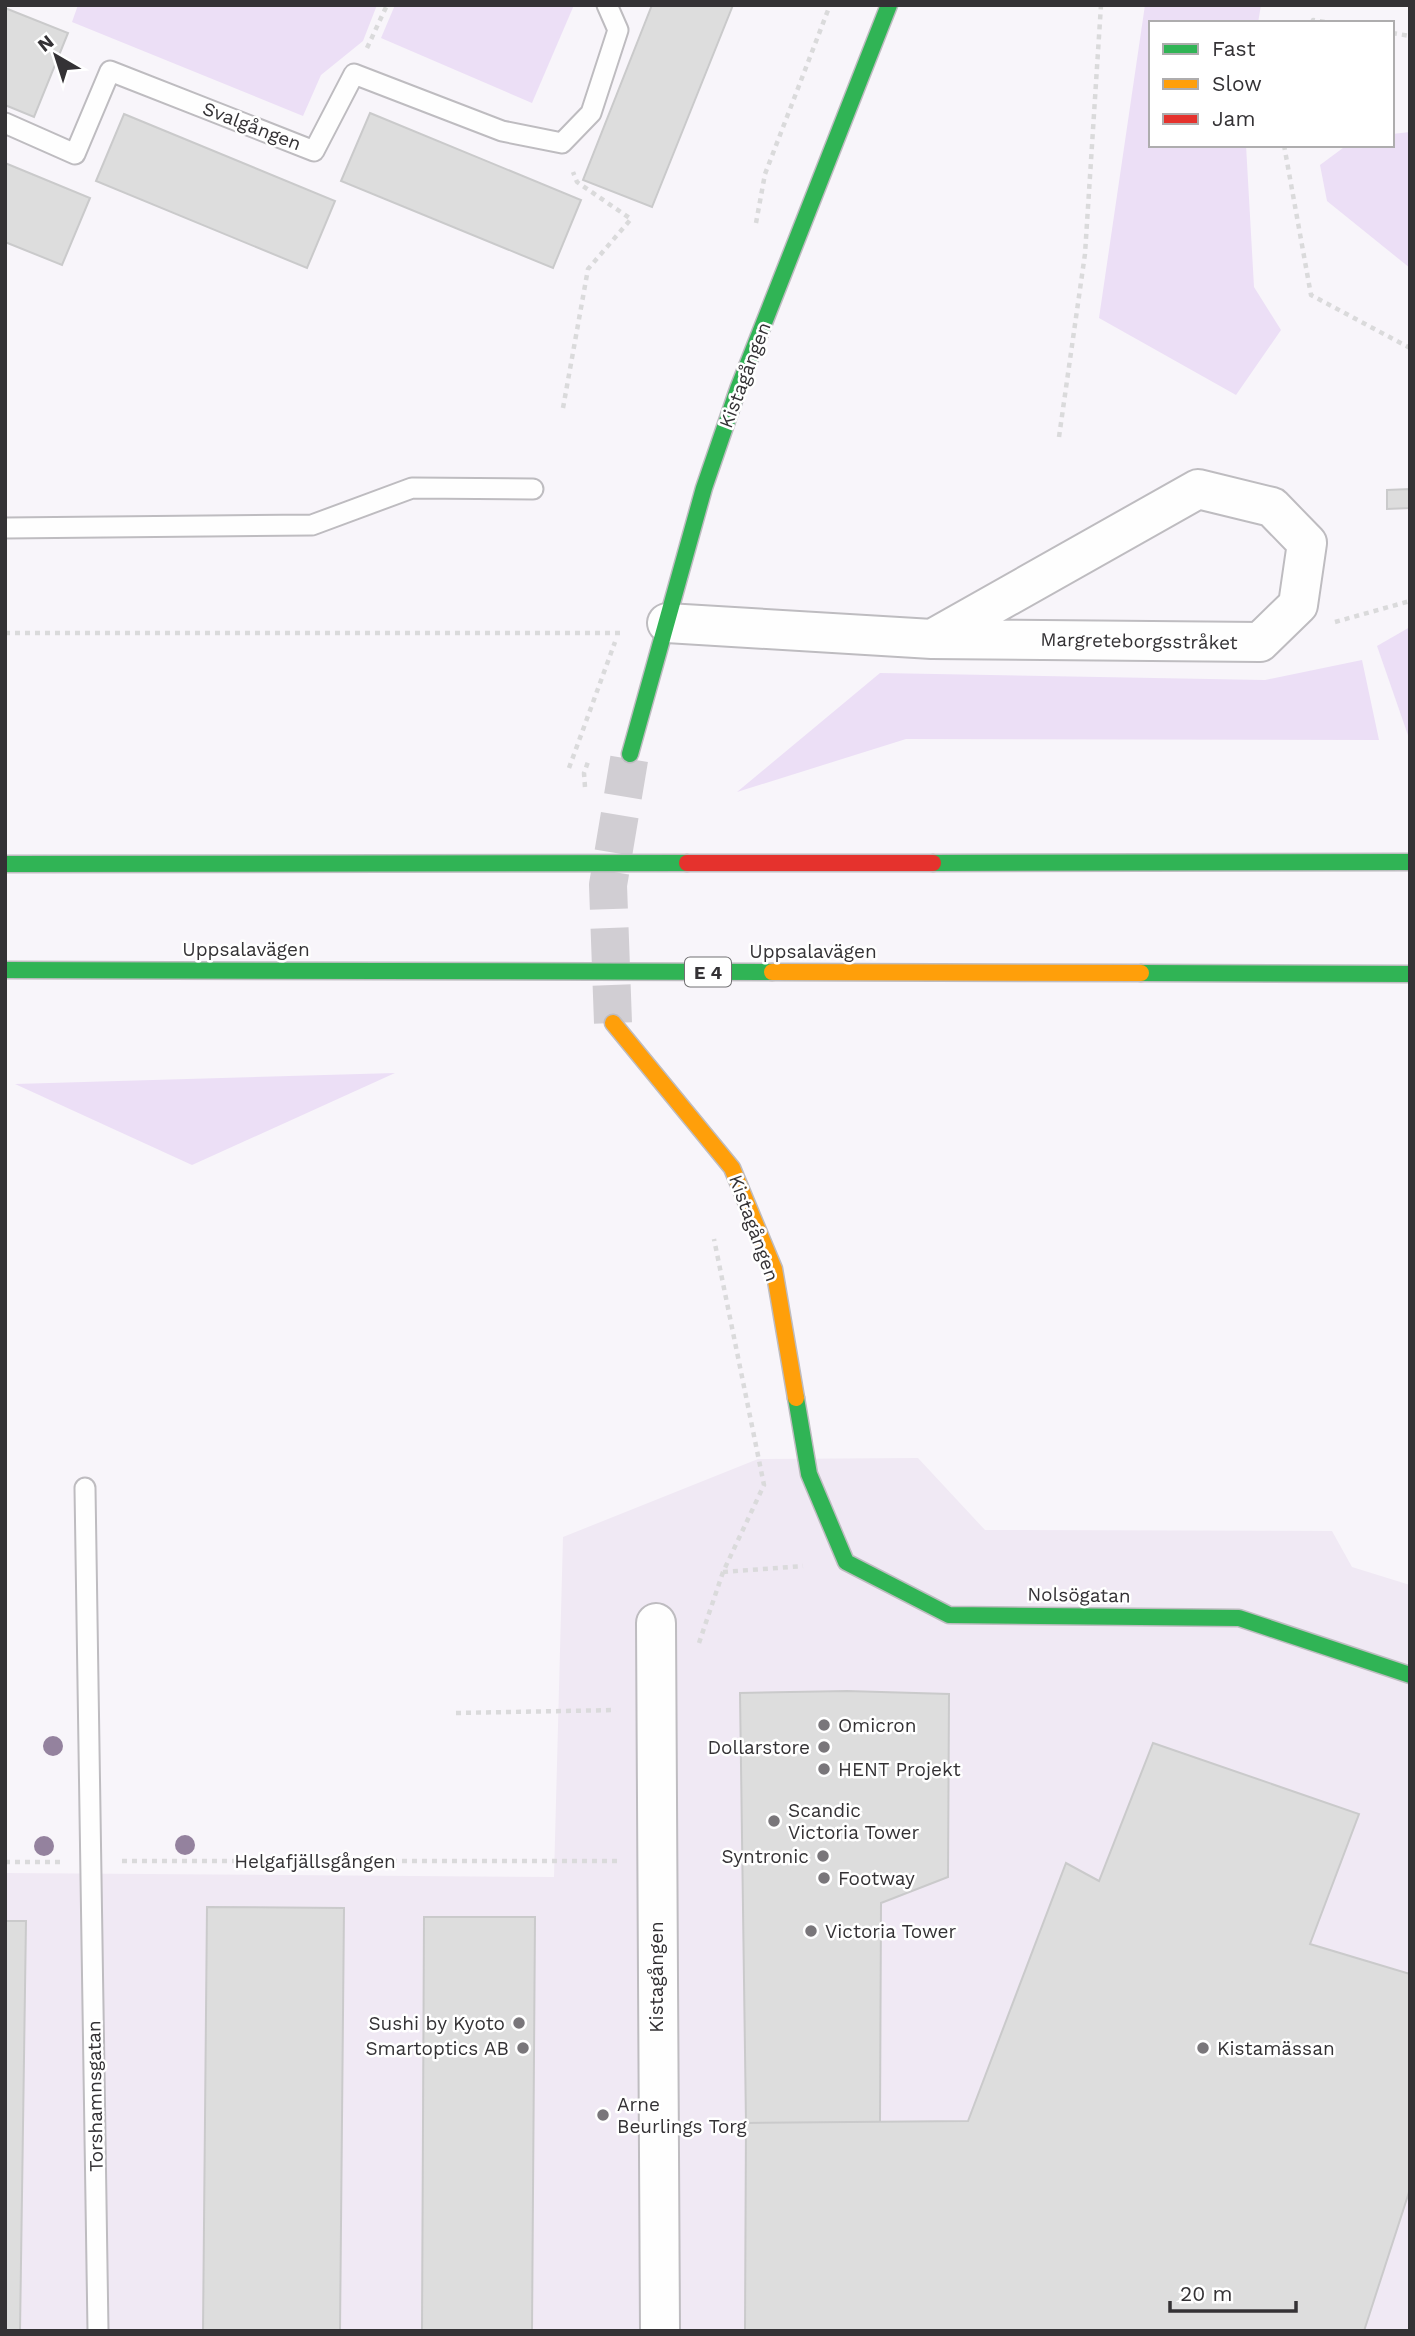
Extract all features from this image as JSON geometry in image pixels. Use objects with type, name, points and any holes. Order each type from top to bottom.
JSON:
[{"type":"main road","name":"Kistagången","points":[[630,754],[704,488],[738,389],[889,5]]},
{"type":"main road","points":[[5,864],[1410,862]]},
{"type":"main road","name":"Uppsalavägen","points":[[5,970],[1410,974]]},
{"type":"main road","name":"Kistagången","points":[[613,1023],[732,1168],[774,1269],[809,1474],[846,1562]]},
{"type":"main road","name":"Nolsögatan","points":[[846,1562],[949,1615],[1239,1618],[1410,1675]]},
{"type":"street","name":"Margreteborgsstråket","points":[[667,623],[932,639],[1259,642],[1298,605],[1307,543],[1272,507],[1199,489],[932,639]]},
{"type":"street","name":"Kistagången","points":[[656,1623],[660,2331]]},
{"type":"lane","points":[[354,74],[502,131],[562,143],[591,113],[618,30],[607,5]]},
{"type":"lane","name":"Svalgången","points":[[5,123],[75,154],[110,71],[314,150],[354,74]]},
{"type":"lane","points":[[5,528],[312,525],[412,488],[533,489]]},
{"type":"lane","name":"Torshamnsgatan","points":[[85,1488],[98,2331]]},
{"type":"path","points":[[354,74],[387,5]]},
{"type":"path","points":[[1059,437],[1084,254],[1101,5]]},
{"type":"path","points":[[1284,147],[1311,295],[1410,348]]},
{"type":"path","points":[[563,408],[589,269],[631,219],[577,182]]},
{"type":"path","points":[[5,633],[626,634]]},
{"type":"path","points":[[713,1235],[764,1485]]},
{"type":"path","points":[[723,1572],[846,1562]]},
{"type":"path","points":[[456,1713],[620,1710]]},
{"type":"path","name":"Helgafjällsgången","points":[[5,1862],[625,1861]]},
{"type":"shaded area","points":[[78,5],[377,5],[363,41],[321,75],[303,116],[72,22]]},
{"type":"shaded area","points":[[395,5],[574,5],[532,103],[381,38]]},
{"type":"shaded area","points":[[1145,5],[1261,5],[1258,21],[1149,21],[1149,147],[1246,147],[1254,287],[1281,330],[1236,395],[1099,318]]},
{"type":"shaded area","points":[[1410,132],[1410,268],[1327,201],[1320,165],[1344,147],[1394,147],[1394,134]]},
{"type":"shaded area","points":[[1410,627],[1410,741],[1377,646]]},
{"type":"shaded area","points":[[1362,660],[1379,740],[906,739],[737,792],[880,673],[1265,680]]},
{"type":"shaded area","points":[[395,1073],[192,1165],[15,1084]]},
{"type":"shaded area","points":[[918,1458],[985,1530],[1332,1531],[1352,1567],[1410,1585],[1410,2331],[5,2331],[5,1873],[554,1877],[563,1537],[758,1459]]},
{"type":"building","points":[[652,5],[733,5],[652,207],[583,180]]},
{"type":"building","points":[[5,8],[68,33],[34,117],[5,105]]},
{"type":"building","points":[[370,113],[581,200],[553,268],[341,181]]},
{"type":"building","points":[[124,114],[335,201],[307,268],[96,181]]},
{"type":"building","points":[[5,163],[90,198],[62,265],[5,242]]},
{"type":"building","points":[[1410,489],[1410,508],[1387,509],[1387,490]]},
{"type":"building","name":"Victoria Tower","points":[[847,1691],[949,1694],[948,1877],[881,1903],[880,2123],[746,2123],[740,1693]]},
{"type":"building","name":"Kistamässan","points":[[1153,1743],[1359,1814],[1310,1944],[1410,1974],[1410,2189],[1364,2331],[745,2331],[746,2123],[968,2121],[1066,1863],[1099,1881]]},
{"type":"building","points":[[207,1907],[344,1908],[340,2331],[203,2331]]},
{"type":"building","points":[[424,1917],[535,1917],[532,2331],[422,2331]]},
{"type":"building","points":[[5,1921],[26,1921],[20,2331],[5,2331]]},
{"type":"tunnel","points":[[613,1023],[608,885],[630,754]]},
{"type":"traffic: fast","points":[[630,754],[704,488],[738,389],[889,5]]},
{"type":"traffic: fast","points":[[933,863],[1410,862]]},
{"type":"traffic: fast","points":[[5,864],[687,863]]},
{"type":"traffic: fast","points":[[5,970],[772,972]]},
{"type":"traffic: fast","points":[[1141,973],[1410,974]]},
{"type":"traffic: fast","points":[[796,1398],[809,1474],[846,1562],[949,1615],[1239,1618],[1410,1675]]},
{"type":"traffic: slow","points":[[772,972],[1141,973]]},
{"type":"traffic: slow","points":[[613,1023],[732,1168],[774,1269],[796,1398]]},
{"type":"traffic: jam","points":[[687,863],[933,863]]},
{"type":"place","name":"Omicron","points":[[824,1725]]},
{"type":"place","name":"Dollarstore","points":[[824,1747]]},
{"type":"place","name":"HENT Projekt","points":[[824,1769]]},
{"type":"place","name":"Scandic Victoria Tower","points":[[774,1821]]},
{"type":"place","name":"Syntronic","points":[[823,1856]]},
{"type":"place","name":"Footway","points":[[824,1878]]},
{"type":"place","name":"Victoria Tower","points":[[811,1931]]},
{"type":"place","name":"Sushi by Kyoto","points":[[519,2023]]},
{"type":"place","name":"Smartoptics AB","points":[[523,2048]]},
{"type":"place","name":"Kistamässan","points":[[1203,2048]]},
{"type":"place","name":"Arne Beurlings Torg","points":[[603,2115]]}]
